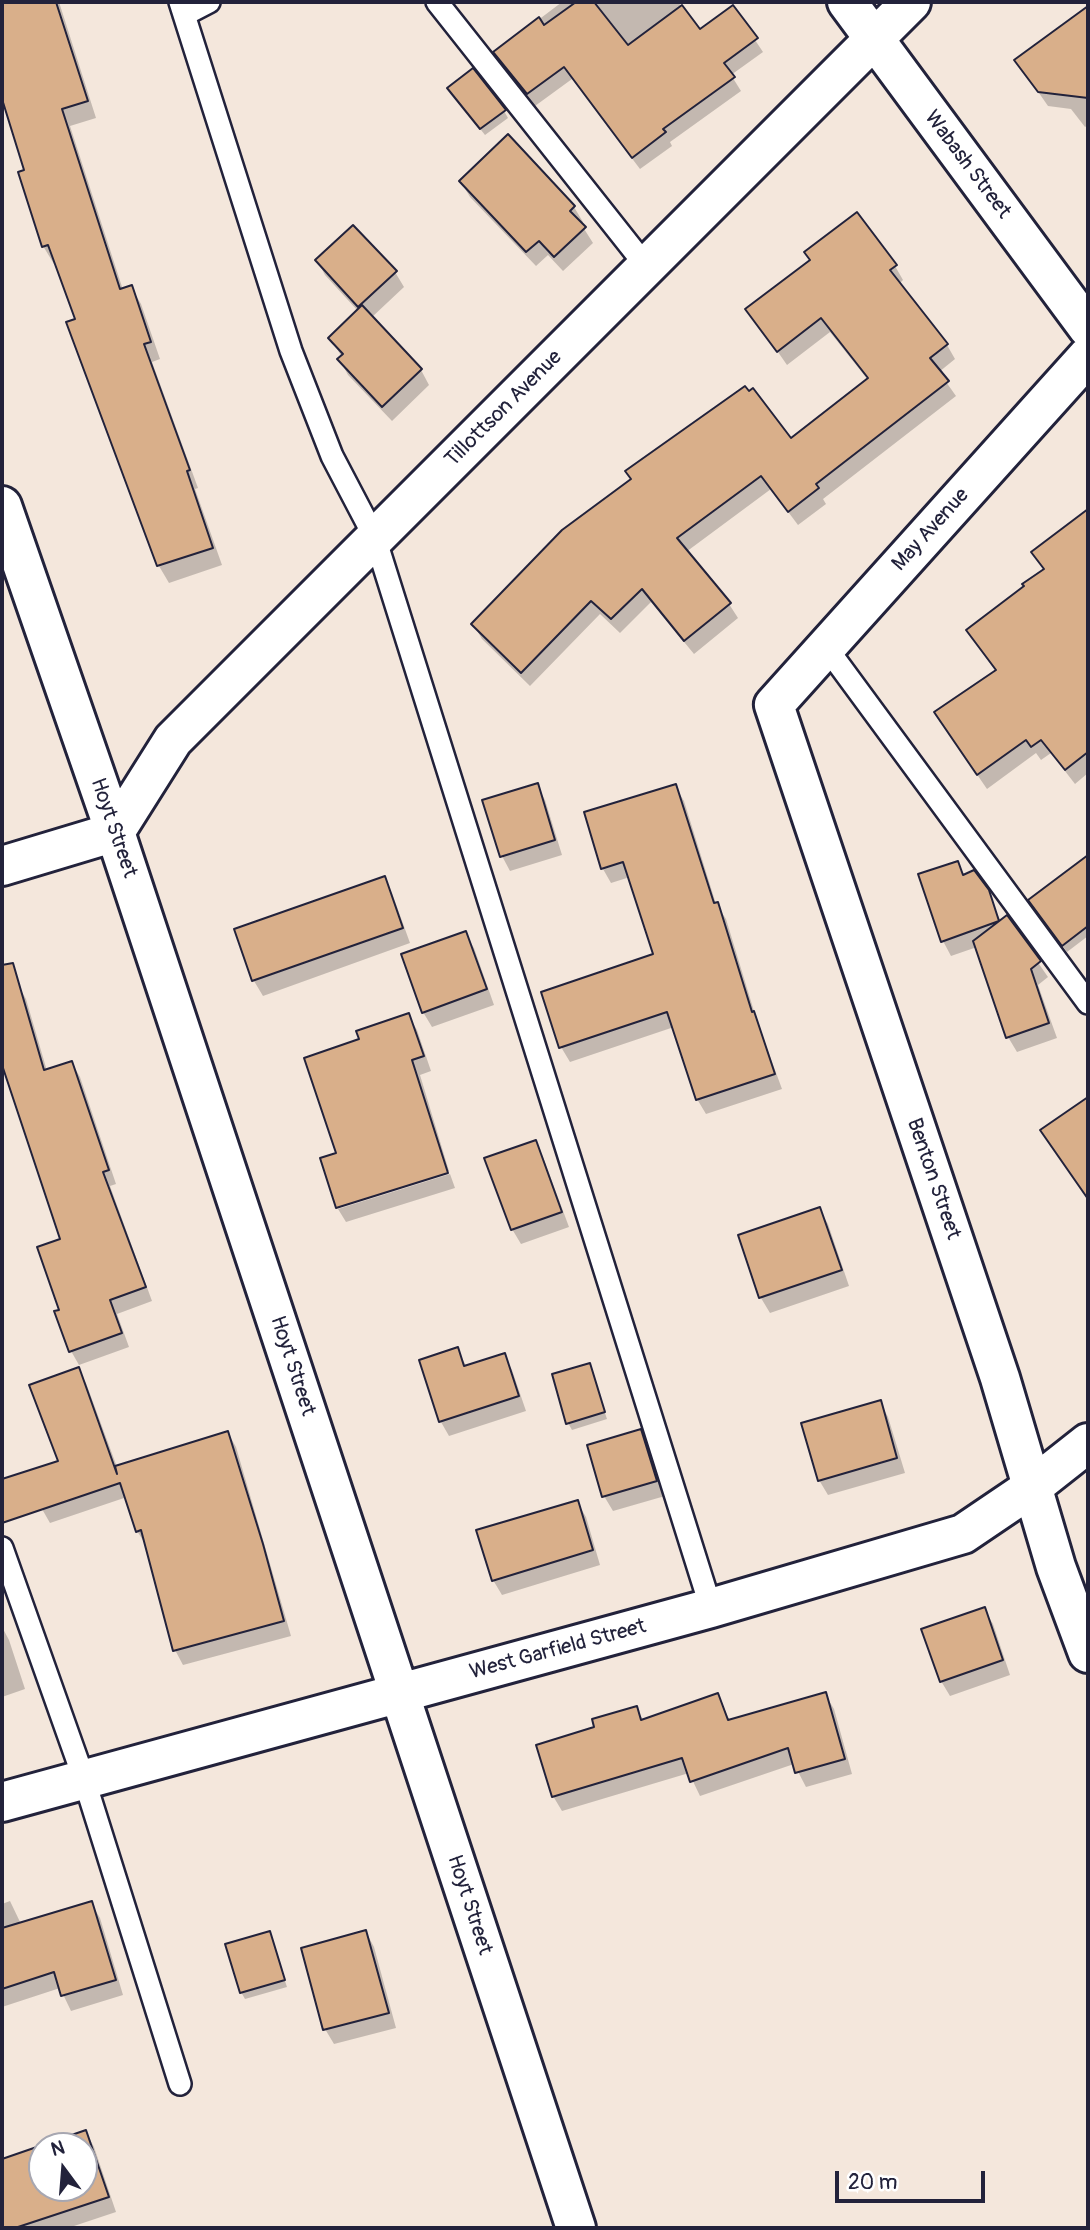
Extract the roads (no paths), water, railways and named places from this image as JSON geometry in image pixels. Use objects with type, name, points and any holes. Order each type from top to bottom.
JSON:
[{"type":"street","name":"Wabash Street","points":[[847,2],[1088,328]]},
{"type":"street","name":"Tillottson Avenue","points":[[115,832],[173,740],[911,2]]},
{"type":"street","name":"May Avenue","points":[[774,705],[1088,356]]},
{"type":"street","name":"Hoyt Street","points":[[2,506],[115,832],[576,2228]]},
{"type":"street","name":"Benton Street","points":[[774,705],[995,1364],[1056,1567],[1088,1653]]},
{"type":"street","points":[[2,866],[115,832]]},
{"type":"street","name":"West Garfield Street","points":[[2,1802],[711,1608],[963,1534],[1031,1488],[1088,1443]]},
{"type":"lane","points":[[209,2],[182,8],[291,351],[332,456],[375,538],[711,1608]]},
{"type":"lane","points":[[437,2],[646,267]]},
{"type":"lane","points":[[826,647],[1088,1003]]},
{"type":"lane","points":[[2,1548],[84,1779],[180,2084]]}]
